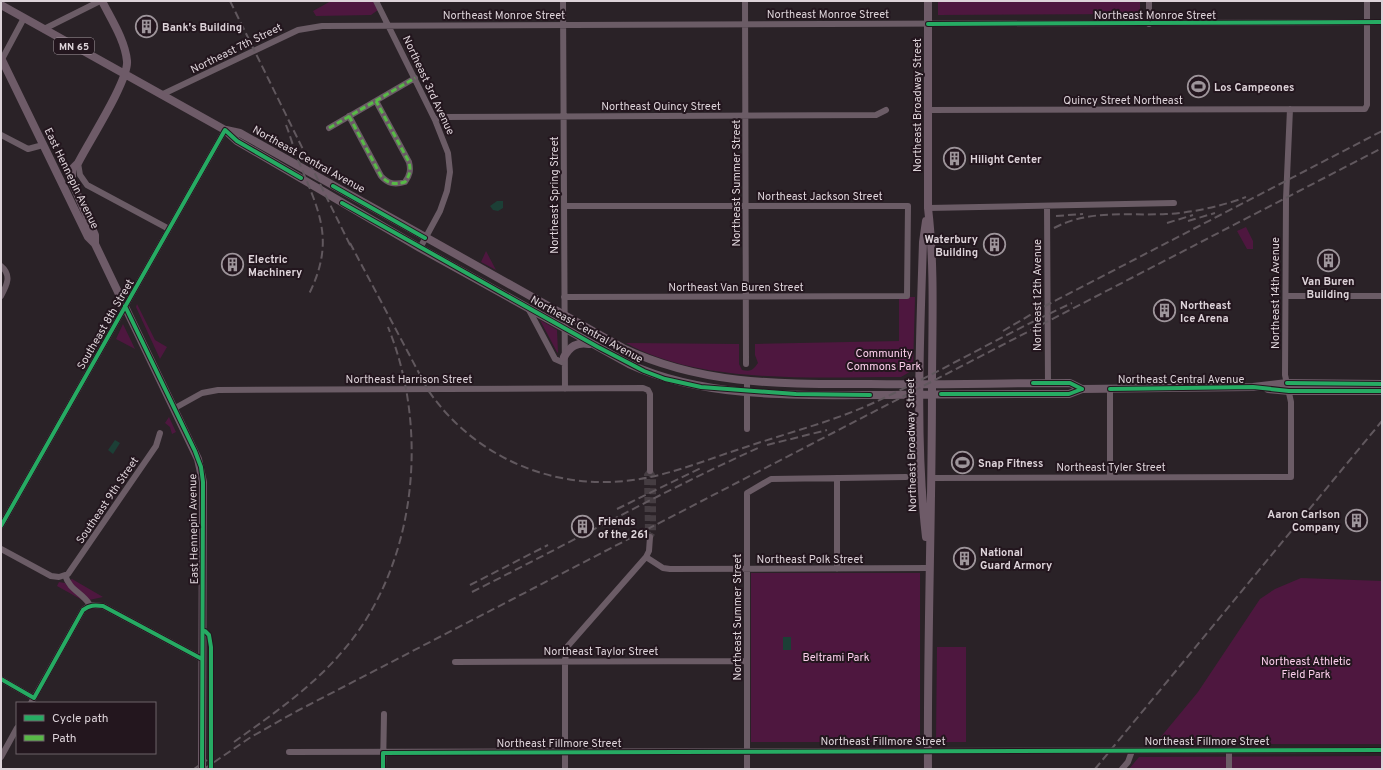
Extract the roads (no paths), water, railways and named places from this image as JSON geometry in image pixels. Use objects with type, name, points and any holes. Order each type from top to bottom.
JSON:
[{"type":"main road","points":[[95,244],[95,236],[72,182],[72,169],[78,163],[121,84],[128,62],[123,45],[101,1]]},
{"type":"main road","name":"Northeast Broadway Street","points":[[928,1],[928,208],[932,243],[932,478],[929,565],[928,769]]},
{"type":"main road","name":"Northeast Central Avenue","points":[[1,5],[225,130],[237,141],[420,248],[629,364],[665,379],[701,387],[747,392],[870,395],[1069,394],[1082,389],[1288,387],[1382,384]]},
{"type":"main road","name":"East Hennepin Avenue","points":[[1,59],[88,238],[95,244],[198,459],[203,482],[202,769]]},
{"type":"main road","name":"Northeast Central Avenue","points":[[225,130],[240,133],[564,316],[623,348],[661,365],[701,375],[747,381],[797,384],[932,385],[1048,383],[1070,384],[1082,389]]},
{"type":"main road","name":"Northeast Broadway Street","points":[[928,208],[923,242],[920,430],[923,512],[929,565]]},
{"type":"main road","points":[[564,360],[568,350],[577,343],[589,344],[598,347]]},
{"type":"main road","name":"Northeast Central Avenue","points":[[1288,387],[1382,391]]},
{"type":"street","points":[[44,29],[101,1]]},
{"type":"street","name":"Northeast 3rd Avenue","points":[[376,1],[435,120],[448,153],[449,182],[444,201],[420,248]]},
{"type":"street","name":"Northeast Spring Street","points":[[563,1],[565,389]]},
{"type":"street","name":"Northeast Summer Street","points":[[745,1],[746,364]]},
{"type":"street","points":[[1149,1],[1149,24]]},
{"type":"street","points":[[1366,22],[1367,1]]},
{"type":"street","points":[[1,59],[24,18]]},
{"type":"street","name":"Quincy Street Northeast","points":[[928,110],[1365,109],[1367,105],[1366,22]]},
{"type":"street","name":"Northeast Monroe Street","points":[[322,26],[1382,22]]},
{"type":"street","name":"Northeast 7th Street","points":[[161,95],[265,44],[298,30],[322,26]]},
{"type":"street","points":[[329,128],[415,78]]},
{"type":"street","points":[[349,116],[381,176],[386,182],[392,184],[405,182],[409,176],[409,162],[376,101]]},
{"type":"street","name":"Northeast 14th Avenue","points":[[1290,109],[1286,199],[1285,375],[1288,387],[1291,477]]},
{"type":"street","name":"Northeast Quincy Street","points":[[435,120],[443,116],[746,116],[876,114],[886,110]]},
{"type":"street","name":"Southeast 8th Street","points":[[1,526],[225,130]]},
{"type":"street","points":[[1,135],[28,149],[43,144]]},
{"type":"street","points":[[78,163],[80,175],[87,185],[169,229]]},
{"type":"street","points":[[928,208],[1174,203]]},
{"type":"street","name":"Northeast Jackson Street","points":[[564,206],[908,206],[907,296]]},
{"type":"street","name":"Northeast 12th Avenue","points":[[1047,206],[1048,383]]},
{"type":"street","points":[[1,266],[6,271],[8,276],[8,284],[1,296]]},
{"type":"street","name":"Northeast Van Buren Street","points":[[564,297],[907,296]]},
{"type":"street","points":[[1286,296],[1382,296]]},
{"type":"street","points":[[527,307],[555,359],[564,360]]},
{"type":"street","points":[[747,381],[747,430]]},
{"type":"street","name":"Northeast Harrison Street","points":[[174,408],[202,393],[218,390],[642,388],[648,390],[650,394],[650,471]]},
{"type":"street","points":[[1110,389],[1110,476]]},
{"type":"street","name":"Southeast 9th Street","points":[[65,575],[72,570],[156,446],[160,433]]},
{"type":"street","name":"Northeast Tyler Street","points":[[932,478],[1110,476],[1291,477]]},
{"type":"street","points":[[837,569],[837,478],[906,477]]},
{"type":"street","name":"Northeast Summer Street","points":[[747,769],[747,493],[771,479],[837,478]]},
{"type":"street","points":[[565,769],[565,661],[570,641],[646,557],[649,551],[650,537]]},
{"type":"street","points":[[1,549],[51,576],[59,577],[65,575],[70,587],[83,596],[90,605]]},
{"type":"street","name":"Northeast Polk Street","points":[[646,557],[663,568],[670,570],[837,569],[929,565]]},
{"type":"street","points":[[1,679],[33,701],[83,610],[90,605],[103,606],[202,659]]},
{"type":"street","name":"Northeast Taylor Street","points":[[455,662],[747,661]]},
{"type":"street","points":[[384,714],[384,769]]},
{"type":"street","points":[[1,757],[16,730]]},
{"type":"street","points":[[1229,750],[1229,769]]},
{"type":"street","name":"Northeast Fillmore Street","points":[[289,752],[1382,750]]},
{"type":"street","points":[[1122,769],[1128,762],[1132,751]]},
{"type":"tunnel","points":[[650,471],[647,475],[648,533],[650,537]]},
{"type":"tunnel","points":[[650,471],[653,477],[653,532],[650,537]]},
{"type":"railway","points":[[230,1],[352,249]]},
{"type":"railway","points":[[286,125],[312,193],[321,225],[323,241],[321,258],[317,276],[308,296]]},
{"type":"railway","points":[[1003,331],[1047,305],[1382,131]]},
{"type":"railway","points":[[204,769],[251,737],[297,711],[1382,148]]},
{"type":"railway","points":[[1054,228],[1081,218],[1095,216],[1166,214],[1196,211],[1246,197]]},
{"type":"railway","points":[[1188,221],[1215,213]]},
{"type":"railway","points":[[1056,216],[1083,214]]},
{"type":"railway","points":[[1167,223],[1193,215]]},
{"type":"railway","points":[[350,243],[428,390],[447,414],[469,435],[494,452],[521,466],[549,475],[579,481],[609,482],[640,479],[653,476],[680,469],[840,416],[871,404],[922,380],[1072,303]]},
{"type":"railway","points":[[234,742],[291,700],[330,665],[342,652],[367,618],[387,579],[401,539],[409,496],[412,452],[409,409],[401,367],[388,327]]},
{"type":"railway","points":[[1095,769],[1382,421]]},
{"type":"railway","points":[[767,445],[827,430]]},
{"type":"railway","points":[[472,592],[650,500],[758,448]]},
{"type":"railway","points":[[617,509],[703,467]]},
{"type":"railway","points":[[470,585],[548,545]]},
{"type":"railway","points":[[194,769],[207,760]]},
{"type":"place","name":"Bank's Building","points":[[147,27]]},
{"type":"place","name":"Los Campeones","points":[[1199,87]]},
{"type":"place","name":"Hilight Center","points":[[955,159]]},
{"type":"place","name":"Waterbury Building","points":[[994,245]]},
{"type":"place","name":"Van Buren Building","points":[[1328,261]]},
{"type":"place","name":"Electric Machinery","points":[[233,265]]},
{"type":"place","name":"Northeast Ice Arena","points":[[1164,311]]},
{"type":"place","name":"Snap Fitness","points":[[962,463]]},
{"type":"place","name":"Aaron Carlson Company","points":[[1356,520]]},
{"type":"place","name":"Friends of the 261","points":[[582,527]]},
{"type":"place","name":"National Guard Armory","points":[[964,558]]},
{"type":"park label","name":"Community Commons Park","points":[[884,359]]},
{"type":"park label","name":"Beltrami Park","points":[[836,657]]},
{"type":"park label","name":"Northeast Athletic Field Park","points":[[1306,667]]}]
